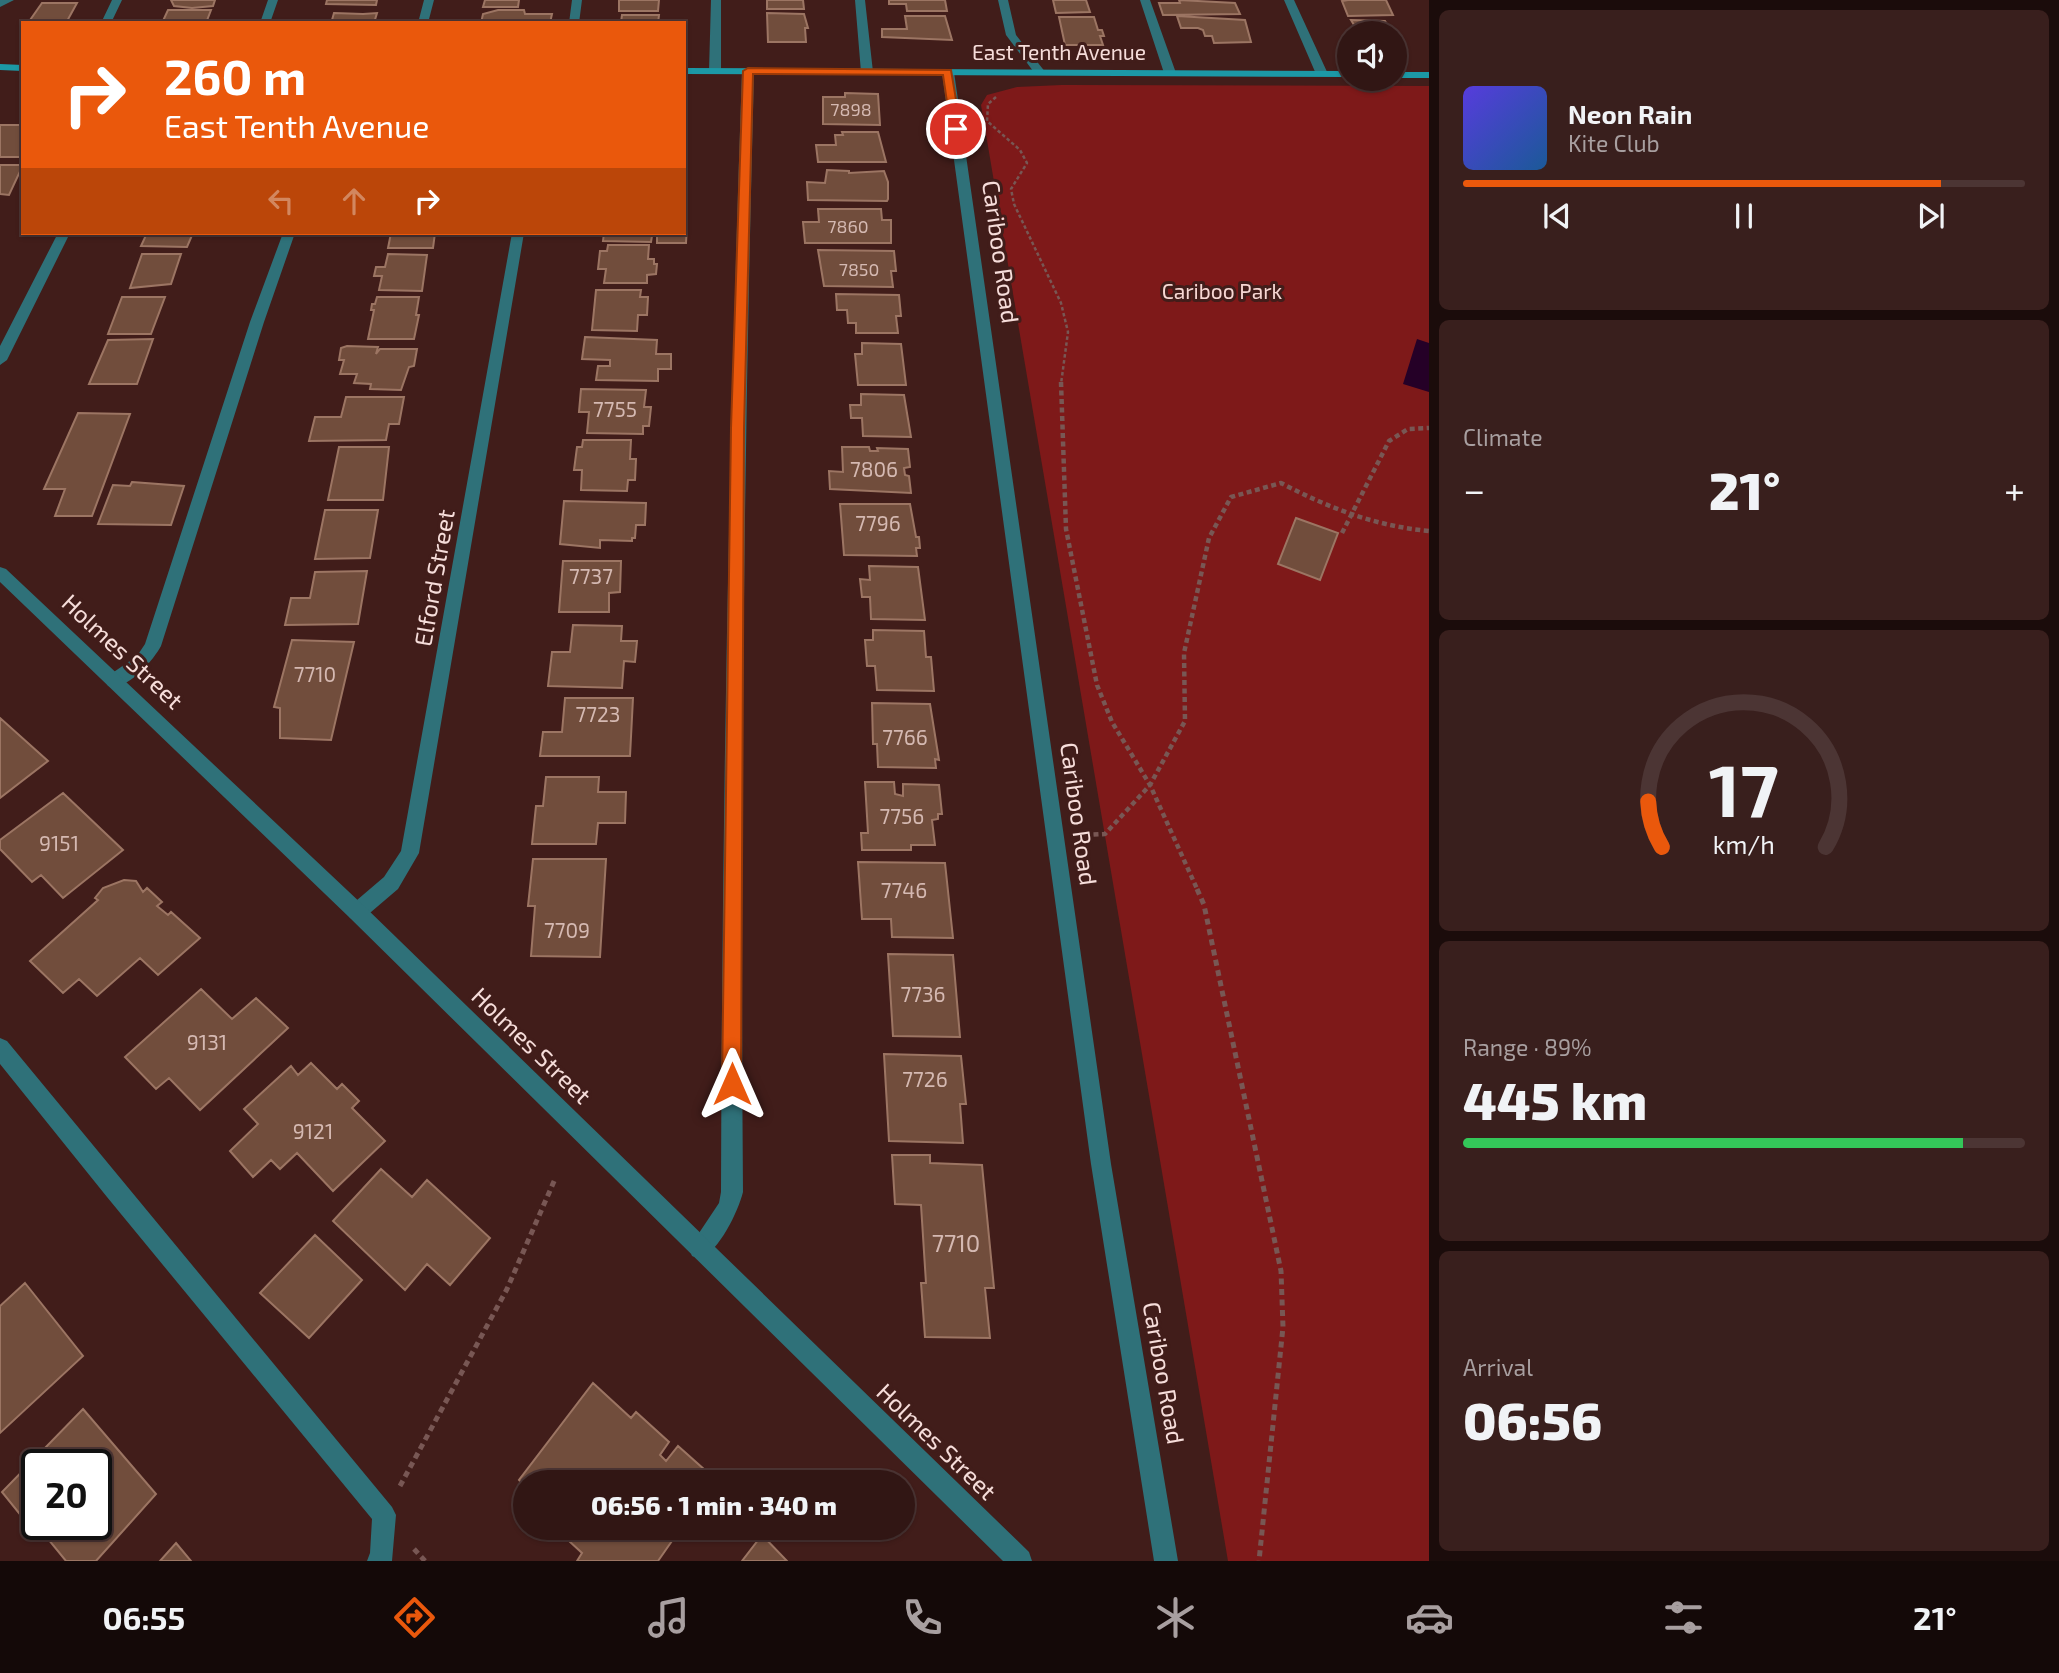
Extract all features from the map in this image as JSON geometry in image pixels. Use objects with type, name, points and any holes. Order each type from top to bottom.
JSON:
[{"type":"main road","points":[[0,68],[21,68]]},
{"type":"main road","name":"East Tenth Avenue","points":[[686,71],[1337,74]]},
{"type":"main road","points":[[1407,75],[1429,75]]},
{"type":"street","points":[[0,4],[9,0]]},
{"type":"street","points":[[107,21],[117,0]]},
{"type":"street","points":[[266,21],[273,0]]},
{"type":"street","points":[[424,21],[429,0]]},
{"type":"street","points":[[574,21],[577,0]]},
{"type":"street","points":[[715,71],[716,0]]},
{"type":"street","points":[[860,0],[867,72]]},
{"type":"street","points":[[1003,0],[1011,35],[1040,73]]},
{"type":"street","points":[[1145,0],[1170,73]]},
{"type":"street","points":[[1289,0],[1322,74]]},
{"type":"street","points":[[700,1248],[728,1208],[732,1192],[731,896],[737,428],[748,71]]},
{"type":"street","name":"Cariboo Road","points":[[948,72],[1101,1164],[1166,1561]]},
{"type":"street","points":[[0,360],[63,235]]},
{"type":"street","points":[[114,681],[143,661],[153,646],[257,322],[288,235]]},
{"type":"street","name":"Elford Street","points":[[357,912],[391,883],[410,853],[518,235]]},
{"type":"street","name":"Holmes Street","points":[[0,573],[357,912],[1020,1561]]},
{"type":"street","points":[[0,1048],[114,1190],[384,1515],[382,1556],[379,1561]]},
{"type":"path","points":[[1000,90],[988,104],[987,121],[1020,150],[1027,163],[1011,189],[1014,204],[1061,303],[1068,332],[1061,383],[1066,529],[1097,685],[1112,722],[1150,785],[1204,905],[1281,1271],[1283,1327],[1259,1561]]},
{"type":"path","points":[[1342,533],[1352,518],[1389,440],[1408,429],[1429,428]]},
{"type":"path","points":[[1054,836],[1105,834],[1150,785],[1185,721],[1184,653],[1209,538],[1231,497],[1281,483],[1352,518],[1395,528],[1429,531]]},
{"type":"path","points":[[384,1515],[507,1289],[555,1179]]},
{"type":"green space","name":"Cariboo Park","points":[[1337,86],[1337,91],[1407,91],[1407,86],[1429,86],[1429,1561],[1228,1561],[981,105],[987,95],[1017,87]]},
{"type":"shaded area","points":[[1417,339],[1429,343],[1429,392],[1403,384]]},
{"type":"building","points":[[171,0],[215,0],[213,6],[192,8],[174,6]]},
{"type":"building","points":[[327,0],[377,0],[376,5],[326,4]]},
{"type":"building","points":[[485,0],[519,0],[518,7],[483,7]]},
{"type":"building","points":[[619,0],[659,0],[658,11],[619,11]]},
{"type":"building","points":[[767,0],[803,0],[804,9],[767,9]]},
{"type":"building","points":[[889,0],[945,0],[947,11],[907,11],[906,4],[889,4]]},
{"type":"building","points":[[1053,0],[1086,0],[1090,12],[1056,13]]},
{"type":"building","points":[[1179,0],[1235,3],[1240,14],[1163,15],[1159,3],[1180,3]]},
{"type":"building","points":[[1386,0],[1393,15],[1348,16],[1342,1]]},
{"type":"building","points":[[42,3],[77,3],[67,21],[29,21]]},
{"type":"building","points":[[168,10],[211,10],[207,21],[163,21]]},
{"type":"building","points":[[498,10],[524,10],[525,14],[552,14],[550,21],[481,21],[483,14]]},
{"type":"building","points":[[334,13],[377,13],[375,21],[329,21]]},
{"type":"building","points":[[767,13],[804,14],[808,28],[805,28],[806,42],[768,42]]},
{"type":"building","points":[[622,15],[659,15],[658,21],[621,21]]},
{"type":"building","points":[[905,16],[945,16],[952,40],[882,37],[882,29],[907,29]]},
{"type":"building","points":[[1177,16],[1245,20],[1251,42],[1214,43],[1212,36],[1205,36],[1203,30],[1181,28]]},
{"type":"building","points":[[1059,17],[1094,17],[1098,30],[1102,30],[1104,36],[1100,36],[1103,45],[1065,45]]},
{"type":"building","points":[[845,93],[878,94],[880,125],[823,124],[823,97],[845,97]]},
{"type":"building","points":[[0,125],[21,125],[21,157],[0,157]]},
{"type":"building","points":[[842,132],[878,132],[886,162],[818,162],[816,145],[836,145],[835,135],[843,135]]},
{"type":"building","points":[[0,165],[21,165],[9,195],[0,194]]},
{"type":"building","points":[[827,170],[849,173],[884,171],[888,182],[888,199],[808,200],[807,182],[825,183]]},
{"type":"building","points":[[818,209],[881,209],[882,220],[891,220],[891,243],[805,243],[803,222],[819,222]]},
{"type":"building","points":[[687,225],[686,243],[657,243],[657,236],[652,236],[651,242],[603,241],[604,235],[686,235]]},
{"type":"building","points":[[146,235],[192,235],[187,247],[141,246]]},
{"type":"building","points":[[391,235],[435,235],[433,248],[388,248]]},
{"type":"building","points":[[608,245],[649,245],[648,259],[654,259],[654,264],[657,264],[656,274],[647,275],[647,283],[604,283],[606,269],[598,269],[600,251],[607,251]]},
{"type":"building","points":[[818,250],[894,251],[896,271],[891,271],[893,287],[824,286]]},
{"type":"building","points":[[142,254],[181,254],[171,284],[130,288]]},
{"type":"building","points":[[388,254],[427,255],[422,291],[379,290],[382,276],[374,276],[376,267],[385,267]]},
{"type":"building","points":[[596,290],[641,290],[640,297],[648,297],[647,315],[638,315],[637,331],[592,330]]},
{"type":"building","points":[[836,294],[899,295],[901,316],[896,316],[898,333],[856,333],[856,323],[848,323],[847,310],[837,310]]},
{"type":"building","points":[[122,297],[165,297],[151,334],[108,334]]},
{"type":"building","points":[[377,297],[419,297],[416,315],[419,315],[414,339],[368,339],[374,310],[371,310],[372,304],[375,304]]},
{"type":"building","points":[[585,337],[657,340],[656,354],[671,354],[671,369],[658,369],[658,381],[596,380],[598,366],[610,366],[610,360],[582,359]]},
{"type":"building","points":[[153,339],[137,384],[89,384],[108,340]]},
{"type":"building","points":[[862,343],[901,344],[906,385],[858,385],[855,354],[862,354]]},
{"type":"building","points":[[378,347],[376,354],[380,349],[417,349],[414,366],[409,367],[401,390],[370,389],[371,384],[354,383],[357,374],[340,374],[344,360],[339,360],[341,348]]},
{"type":"building","points":[[581,389],[646,390],[644,407],[651,407],[649,426],[643,426],[643,434],[587,433],[589,412],[579,412]]},
{"type":"building","points":[[861,394],[904,395],[911,437],[863,436],[862,418],[851,418],[850,405],[861,405]]},
{"type":"building","points":[[346,397],[404,397],[399,424],[389,424],[386,440],[309,441],[315,417],[341,417]]},
{"type":"building","points":[[78,413],[130,414],[92,516],[55,516],[65,489],[44,489]]},
{"type":"building","points":[[583,440],[631,440],[630,459],[636,459],[635,480],[628,480],[627,491],[581,490],[582,470],[574,470],[577,447],[582,447]]},
{"type":"building","points":[[339,447],[389,447],[383,500],[328,500]]},
{"type":"building","points":[[842,447],[869,447],[870,451],[878,451],[877,448],[908,449],[910,467],[904,468],[905,475],[909,476],[911,493],[830,489],[829,471],[843,472]]},
{"type":"building","points":[[132,482],[184,486],[171,525],[98,524],[113,485],[130,486]]},
{"type":"building","points":[[564,501],[646,503],[645,525],[636,525],[635,538],[632,538],[632,541],[600,540],[600,548],[560,544]]},
{"type":"building","points":[[840,504],[910,504],[916,537],[919,537],[920,548],[916,548],[917,556],[844,555]]},
{"type":"building","points":[[325,510],[378,510],[370,558],[315,559]]},
{"type":"building","points":[[1296,518],[1338,533],[1320,580],[1278,564]]},
{"type":"building","points":[[563,561],[621,561],[620,592],[609,593],[609,612],[559,612]]},
{"type":"building","points":[[869,566],[918,567],[925,620],[871,619],[870,597],[862,597],[860,579],[870,580]]},
{"type":"building","points":[[367,571],[358,624],[285,625],[291,598],[310,598],[315,572]]},
{"type":"building","points":[[573,625],[622,626],[621,641],[637,641],[635,662],[624,661],[622,688],[548,686],[552,652],[570,652]]},
{"type":"building","points":[[873,630],[924,631],[926,657],[931,657],[934,691],[877,690],[875,666],[867,666],[865,640],[873,640]]},
{"type":"building","points":[[292,640],[354,642],[331,740],[280,738],[280,708],[274,707]]},
{"type":"building","points":[[565,698],[633,698],[630,756],[540,756],[543,732],[562,732]]},
{"type":"building","points":[[872,703],[930,704],[939,760],[935,759],[936,768],[878,767],[877,744],[873,744]]},
{"type":"building","points":[[0,718],[48,761],[0,798]]},
{"type":"building","points":[[546,777],[599,777],[598,792],[626,792],[625,823],[598,823],[596,844],[532,844],[536,806],[543,806]]},
{"type":"building","points":[[865,782],[894,782],[895,794],[903,796],[903,784],[939,785],[942,814],[938,814],[938,819],[932,820],[935,845],[911,845],[911,850],[862,850],[861,833],[868,833]]},
{"type":"building","points":[[63,793],[123,850],[63,898],[41,875],[32,882],[0,849],[0,840]]},
{"type":"building","points":[[533,859],[606,859],[600,957],[531,956],[535,906],[528,906]]},
{"type":"building","points":[[858,862],[945,863],[953,938],[892,937],[891,919],[862,919]]},
{"type":"building","points":[[124,880],[136,881],[143,892],[147,888],[162,902],[157,906],[168,915],[171,912],[200,938],[158,975],[140,958],[97,996],[79,979],[63,993],[30,961],[98,900],[95,898],[103,888]]},
{"type":"building","points":[[888,954],[953,955],[960,1037],[893,1036]]},
{"type":"building","points":[[201,989],[232,1019],[256,998],[288,1028],[200,1110],[169,1078],[156,1089],[125,1057]]},
{"type":"building","points":[[884,1054],[961,1056],[966,1104],[960,1104],[963,1143],[889,1141]]},
{"type":"building","points":[[311,1063],[337,1089],[342,1084],[359,1101],[352,1108],[385,1141],[333,1191],[297,1153],[280,1169],[271,1160],[253,1177],[230,1151],[258,1124],[244,1109],[291,1066],[298,1075]]},
{"type":"building","points":[[892,1155],[930,1155],[930,1163],[982,1165],[994,1288],[985,1288],[990,1338],[925,1337],[921,1283],[926,1283],[921,1205],[895,1204]]},
{"type":"building","points":[[381,1169],[412,1197],[427,1180],[490,1238],[450,1285],[427,1264],[405,1290],[333,1221]]},
{"type":"building","points":[[315,1235],[362,1280],[309,1338],[260,1293]]},
{"type":"building","points":[[25,1283],[83,1356],[0,1433],[0,1306]]},
{"type":"building","points":[[593,1383],[631,1418],[636,1412],[669,1442],[660,1455],[666,1461],[678,1446],[705,1470],[527,1470]]},
{"type":"building","points":[[83,1409],[156,1494],[96,1561],[66,1561],[49,1540],[112,1540],[112,1449],[44,1449]]},
{"type":"building","points":[[21,1473],[21,1516],[2,1492]]},
{"type":"building","points":[[568,1540],[673,1540],[658,1561],[577,1561],[582,1553]]},
{"type":"building","points":[[758,1540],[767,1540],[787,1561],[742,1561]]},
{"type":"building","points":[[176,1543],[191,1561],[160,1561]]},
{"type":"route","points":[[732,1084],[731,896],[737,428],[748,71],[948,72],[956,129]]}]
